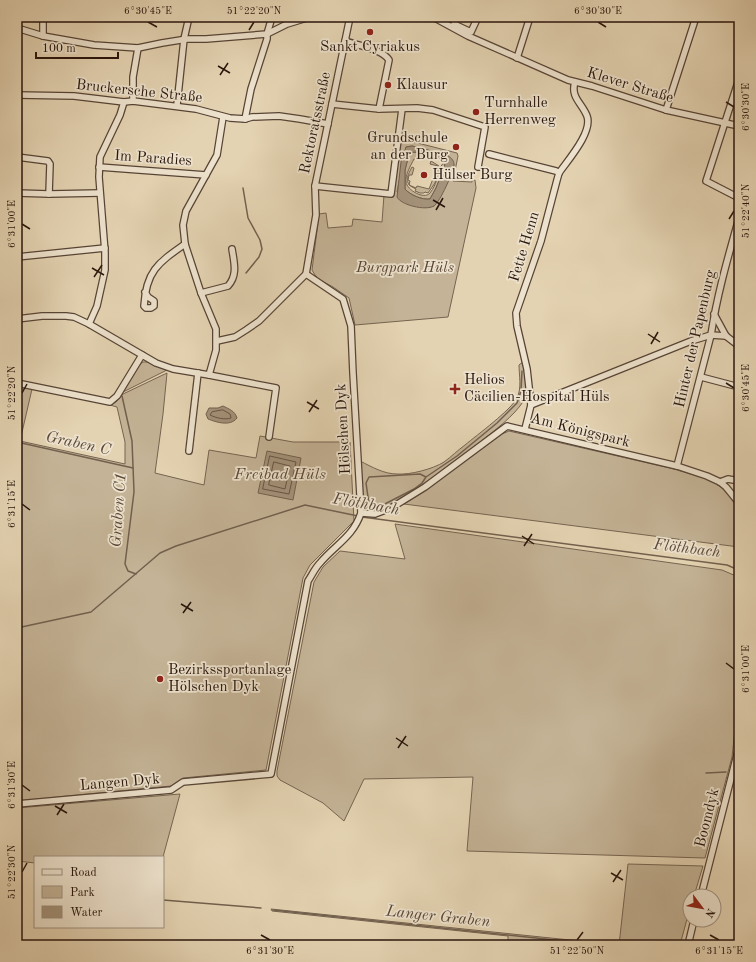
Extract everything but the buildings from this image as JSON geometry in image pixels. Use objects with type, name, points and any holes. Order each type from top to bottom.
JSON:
[{"type":"street","points":[[43,17],[43,36]]},
{"type":"street","points":[[177,106],[184,39],[189,17]]},
{"type":"street","points":[[245,119],[249,98],[272,17]]},
{"type":"street","points":[[17,28],[43,36],[94,45],[138,48],[184,39],[206,39],[267,34],[286,24],[310,17]]},
{"type":"street","name":"Rektoratsstraße","points":[[306,274],[316,215],[316,186],[350,17]]},
{"type":"street","name":"Klever Straße","points":[[433,17],[517,58],[575,82],[666,110],[739,126]]},
{"type":"street","points":[[453,26],[457,17]]},
{"type":"street","points":[[469,34],[477,19],[473,17]]},
{"type":"street","points":[[517,58],[530,17]]},
{"type":"street","points":[[666,110],[696,17]]},
{"type":"street","points":[[345,41],[386,55],[388,60],[379,109]]},
{"type":"street","points":[[133,101],[133,78],[138,48]]},
{"type":"street","points":[[739,79],[706,181],[739,198]]},
{"type":"street","name":"Fette Henn","points":[[524,430],[531,405],[528,369],[517,326],[516,313],[541,241],[559,173],[583,138],[587,116],[573,90],[575,82]]},
{"type":"street","name":"Bruckersche Straße","points":[[17,95],[74,96],[124,102],[133,101],[203,110],[223,117],[245,119],[252,117],[279,116],[328,124]]},
{"type":"street","points":[[89,324],[97,306],[105,270],[105,248],[100,193],[100,157],[120,115],[124,102]]},
{"type":"street","points":[[332,104],[379,109],[417,108],[433,110],[485,127],[478,167]]},
{"type":"street","name":"Rektoratsstraße","points":[[316,186],[391,194],[402,109]]},
{"type":"street","points":[[209,375],[217,341],[216,329],[201,294],[183,234],[184,218],[217,155],[223,117]]},
{"type":"street","points":[[489,154],[559,173]]},
{"type":"street","points":[[17,157],[48,161],[50,164],[49,194]]},
{"type":"street","name":"Im Paradies","points":[[99,167],[206,175]]},
{"type":"street","points":[[17,193],[100,193]]},
{"type":"street","name":"Hinter der Papenburg","points":[[677,466],[701,377],[722,280],[739,218]]},
{"type":"street","points":[[145,292],[147,282],[157,266],[185,244]]},
{"type":"street","points":[[17,256],[105,248]]},
{"type":"street","points":[[201,294],[228,286],[230,284],[235,273],[232,249]]},
{"type":"street","points":[[217,341],[235,337],[259,321],[306,274]]},
{"type":"street","name":"Hölschen Dyk","points":[[271,774],[308,581],[320,563],[344,541],[359,520],[361,512],[351,326],[343,299],[306,274]]},
{"type":"street","points":[[714,314],[726,336],[739,346]]},
{"type":"street","points":[[17,319],[42,316],[74,317],[89,324],[156,363],[173,369],[276,388],[269,436]]},
{"type":"street","points":[[531,405],[711,335],[726,336]]},
{"type":"street","points":[[17,383],[110,402],[117,396],[142,355]]},
{"type":"street","points":[[189,451],[198,373]]},
{"type":"street","points":[[701,377],[739,387]]},
{"type":"street","name":"Am Königspark","points":[[361,512],[375,514],[391,508],[425,487],[507,426],[677,466],[720,482],[739,503]]},
{"type":"street","name":"Am Königspark","points":[[720,482],[728,479],[739,481]]},
{"type":"street","name":"Boomdyk","points":[[703,888],[739,747]]},
{"type":"street","name":"Langen Dyk","points":[[17,804],[171,790],[184,782],[271,774]]},
{"type":"street","points":[[688,945],[692,928]]},
{"type":"green space","name":"Burgpark Hüls","points":[[402,139],[457,153],[458,156],[453,181],[472,182],[472,180],[475,180],[476,188],[448,317],[355,325],[349,298],[320,280],[312,270],[319,214],[326,213],[328,228],[352,226],[353,219],[382,222],[384,195],[393,196],[400,141]],"holes":[[[412,146],[447,155],[454,165],[447,183],[434,206],[423,207],[414,204],[397,192],[406,147]]]},
{"type":"green space","points":[[414,152],[429,155],[428,158],[414,159],[407,173],[407,185],[412,191],[420,195],[427,195],[430,193],[443,162],[445,166],[430,199],[416,197],[405,189],[405,170],[409,154]]},
{"type":"green space","points":[[431,161],[439,166],[435,183],[428,193],[420,193],[415,191],[416,189],[410,185],[416,188],[417,186],[429,189],[438,166],[430,164]]},
{"type":"green space","points":[[412,167],[414,168],[412,175],[409,175],[409,185],[407,177]]},
{"type":"green space","points":[[524,361],[526,392],[524,400],[509,418],[454,463],[402,500],[374,512],[365,506],[363,499],[360,461],[374,468],[392,474],[408,474],[421,471],[444,462],[514,403],[519,394],[519,365]]},
{"type":"green space","points":[[147,362],[167,370],[123,392],[140,364]]},
{"type":"green space","points":[[167,373],[155,473],[204,485],[209,450],[256,458],[260,436],[293,442],[350,442],[354,521],[310,565],[303,578],[266,770],[183,778],[171,786],[17,801],[17,400],[20,386],[32,389],[20,441],[125,464],[125,442],[117,407],[110,405],[116,402],[123,394]]},
{"type":"green space","points":[[509,431],[674,469],[713,481],[723,489],[739,507],[739,547],[404,504],[502,434]]},
{"type":"green space","points":[[395,524],[722,570],[736,576],[739,581],[739,664],[736,721],[732,757],[705,858],[467,851],[473,777],[364,779],[344,821],[323,803],[280,780],[277,776],[277,771],[314,582],[323,567],[340,551],[405,559]]},
{"type":"green space","points":[[180,794],[163,856],[34,856],[34,863],[17,861],[17,808]]},
{"type":"green space","points":[[628,864],[703,866],[696,888],[682,888],[682,928],[685,928],[680,945],[619,945]]},
{"type":"green space","points":[[271,909],[618,945],[508,945],[508,936],[272,911]]},
{"type":"water","points":[[412,146],[447,155],[453,161],[454,164],[449,179],[440,199],[434,206],[425,208],[408,205],[399,200],[397,197],[401,162],[406,147]],"holes":[[[414,152],[436,157],[445,165],[430,199],[416,197],[405,189],[405,170],[409,154]]]},
{"type":"water","points":[[223,406],[230,409],[236,416],[237,418],[234,421],[227,423],[208,419],[206,414],[209,408],[218,408]]},
{"type":"water","name":"Freibad Hüls","points":[[267,451],[301,458],[293,500],[258,493]]},
{"type":"waterway","points":[[243,188],[248,218],[260,240],[262,249],[259,257],[246,273]]},
{"type":"waterway","points":[[426,477],[420,474],[369,477],[366,483],[369,504],[377,508],[414,489],[422,483],[426,477],[457,456],[497,423],[517,403],[521,391],[522,371]]},
{"type":"waterway","name":"Graben C1","points":[[122,396],[132,441],[134,492],[125,564],[128,571],[136,574]]},
{"type":"waterway","name":"Graben C","points":[[17,442],[133,468]]},
{"type":"waterway","name":"Flöthbach","points":[[17,628],[91,612],[160,553],[176,546],[305,505],[358,516]]},
{"type":"waterway","name":"Flöthbach","points":[[362,517],[727,565],[734,568],[739,573]]},
{"type":"waterway","points":[[706,773],[726,772]]},
{"type":"waterway","name":"Langer Graben","points":[[164,900],[261,908]]},
{"type":"waterway","name":"Langer Graben","points":[[273,910],[601,945]]},
{"type":"place","name":"Sankt Cyriakus","points":[[370,32]]},
{"type":"place","name":"Klausur","points":[[388,85]]},
{"type":"place","name":"Turnhalle Herrenweg","points":[[476,112]]},
{"type":"place","name":"Grundschule an der Burg","points":[[456,147]]},
{"type":"place","name":"Hülser Burg","points":[[424,175]]},
{"type":"place","name":"Helios Cäcilien-Hospital Hüls","points":[[455,389]]},
{"type":"place","name":"Bezirkssportanlage Hölschen Dyk","points":[[160,679]]}]
